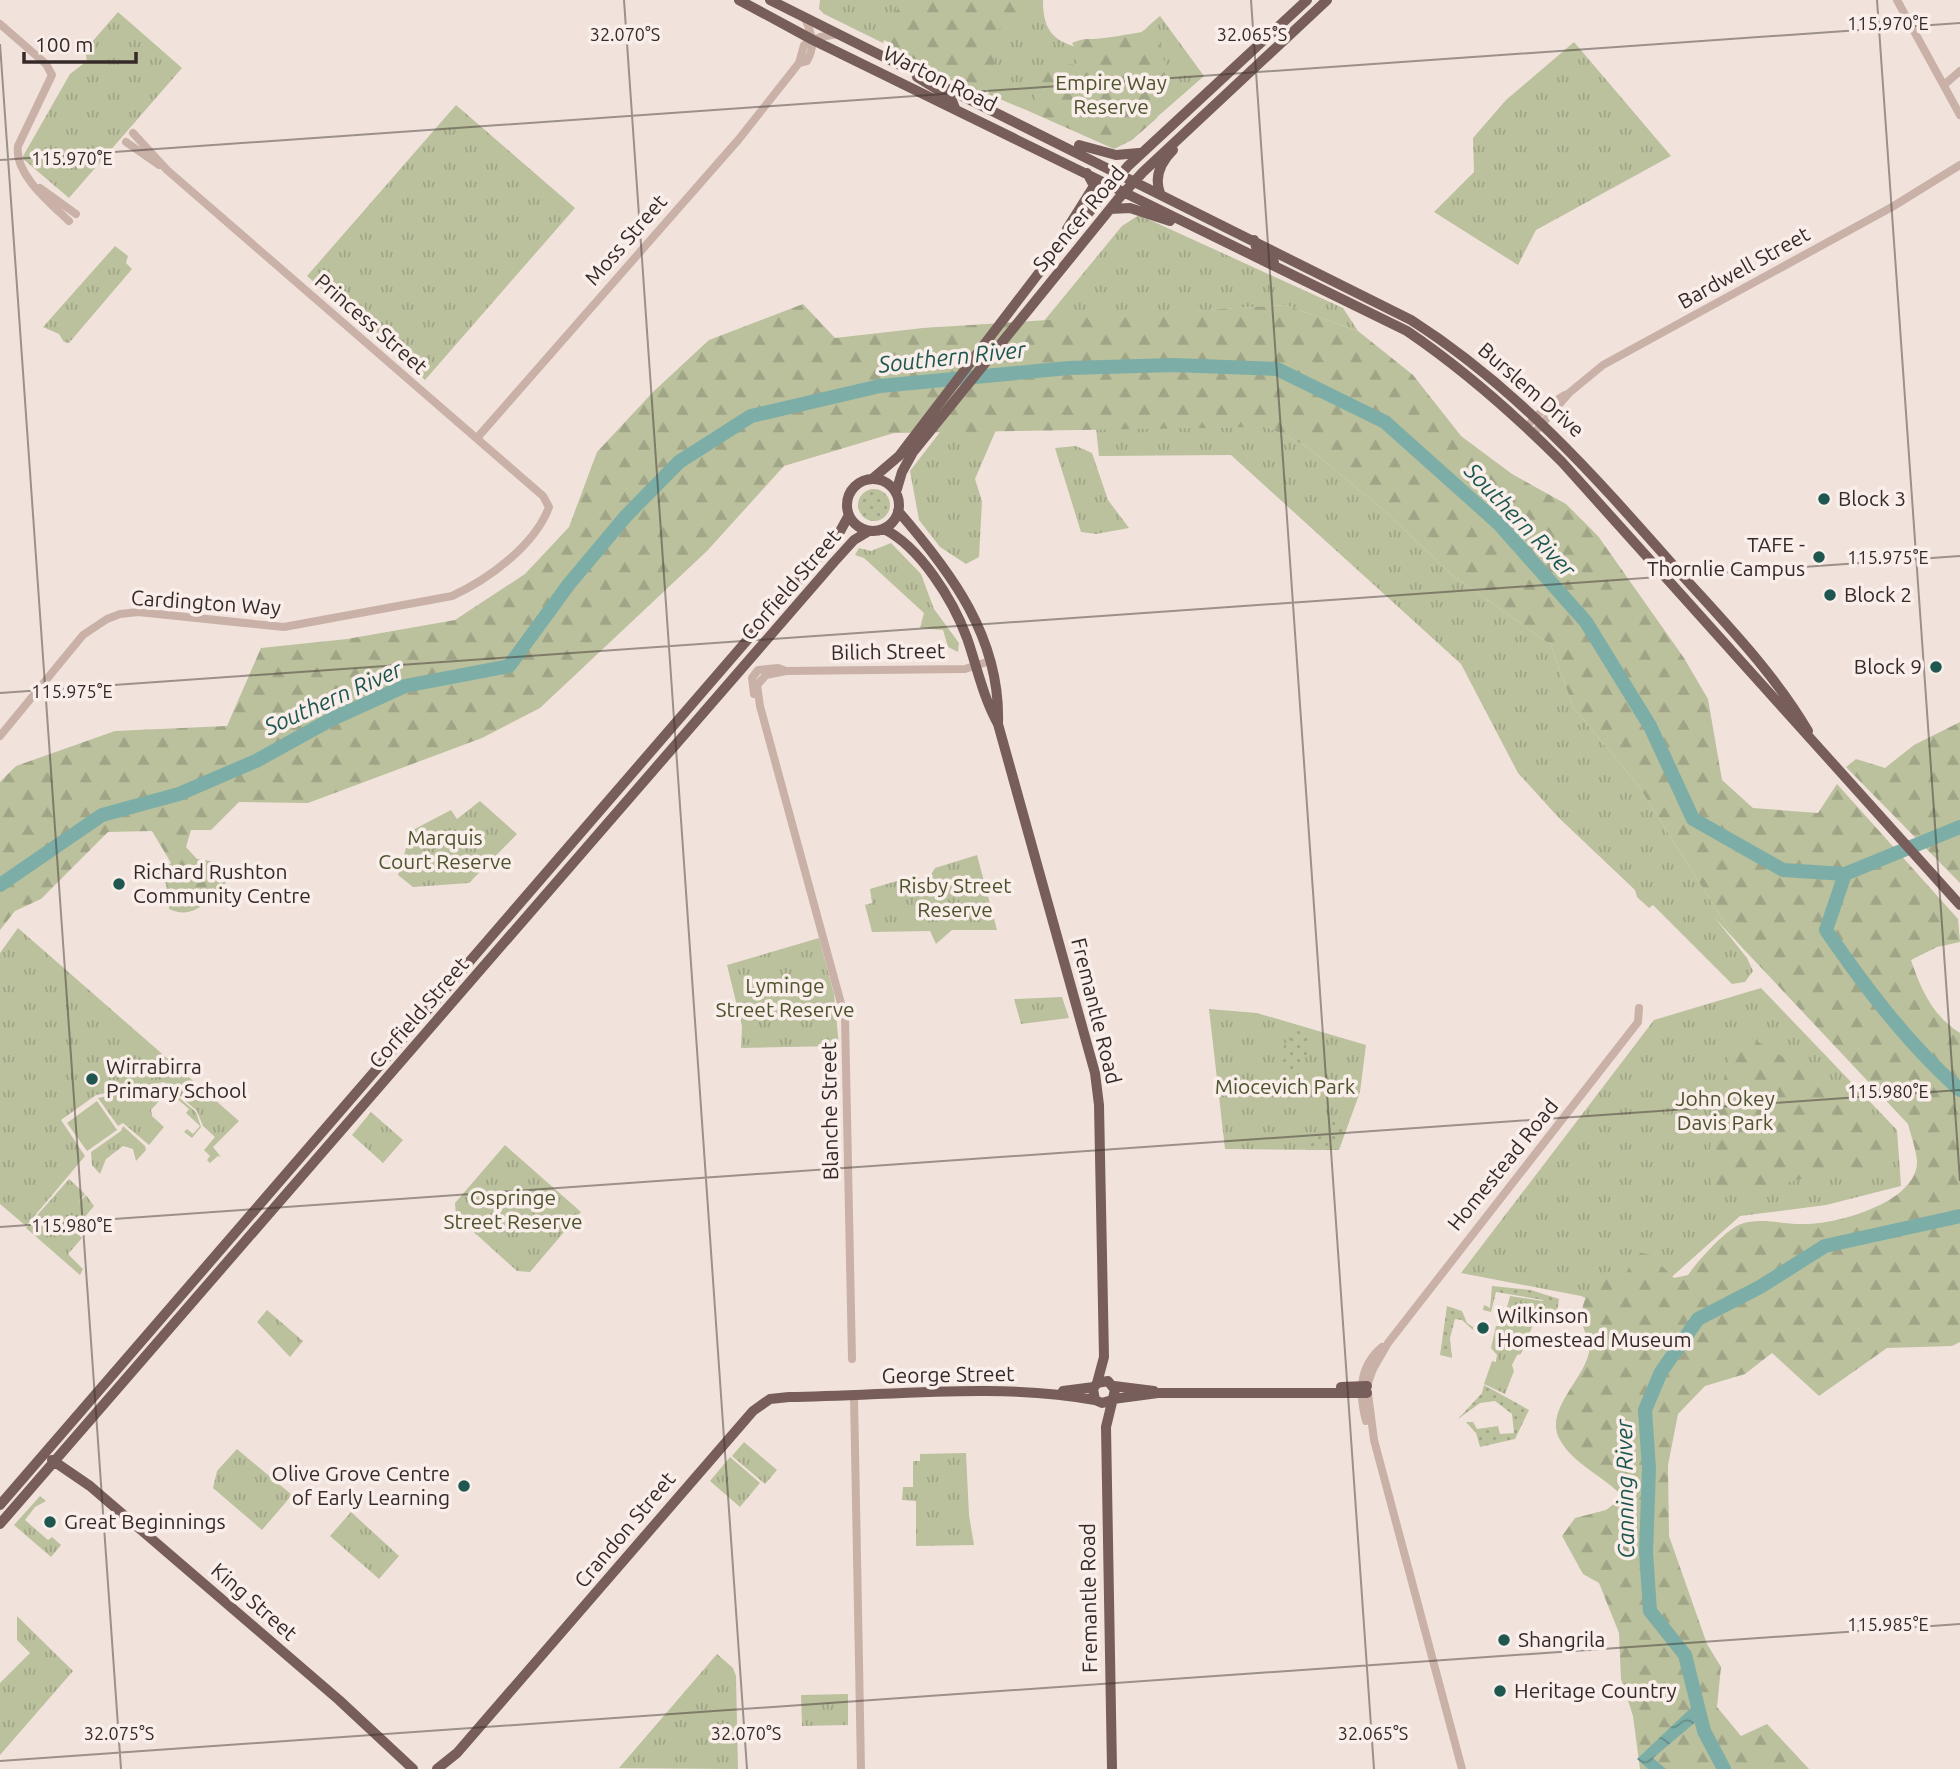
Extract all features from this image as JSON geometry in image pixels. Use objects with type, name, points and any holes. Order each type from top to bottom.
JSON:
[{"type":"main road","name":"Warton Road","points":[[739,0],[814,40],[1125,191]]},
{"type":"main road","name":"Warton Road","points":[[770,0],[1135,180]]},
{"type":"main road","name":"Spencer Road","points":[[987,352],[1030,285],[1122,173],[1307,0]]},
{"type":"main road","name":"Spencer Road","points":[[872,478],[899,456],[944,406],[1135,180],[1327,0]]},
{"type":"main road","points":[[862,46],[863,56],[887,76]]},
{"type":"main road","points":[[1230,70],[1238,73],[1270,52]]},
{"type":"main road","points":[[913,70],[927,85],[951,98],[955,108]]},
{"type":"main road","points":[[1032,128],[1103,153],[1128,156],[1143,152]]},
{"type":"main road","points":[[1160,193],[1157,184],[1159,170],[1187,130]]},
{"type":"main road","points":[[1030,285],[1037,270],[1089,197],[1094,186],[1086,171]]},
{"type":"main road","name":"Burslem Drive","points":[[1135,180],[1411,320],[1460,353],[1540,419],[1746,647],[1847,779],[1960,905]]},
{"type":"main road","name":"Burslem Drive","points":[[1125,191],[1407,331],[1446,358],[1530,430],[1735,657],[1813,738]]},
{"type":"main road","points":[[1110,209],[1118,207],[1142,211],[1200,235],[1213,236]]},
{"type":"main road","points":[[1254,240],[1257,250],[1282,270]]},
{"type":"main road","name":"Spencer Road","points":[[896,492],[906,463],[944,406]]},
{"type":"main road","points":[[872,478],[886,482],[896,492],[898,510],[884,529],[869,531],[861,528],[849,515],[848,495],[862,481],[872,478]]},
{"type":"main road","name":"Fremantle Road","points":[[898,510],[953,577],[978,624],[990,661],[999,705],[998,724]]},
{"type":"main road","name":"Corfield Street","points":[[3,1509],[45,1454],[838,535],[849,515]]},
{"type":"main road","name":"Fremantle Road","points":[[884,529],[908,545],[931,572],[965,634],[989,708],[998,724],[1096,1073],[1104,1357],[1112,1385],[1112,1400],[1106,1427],[1112,1769]]},
{"type":"main road","name":"Corfield Street","points":[[3,1509],[55,1463],[827,569],[854,540],[869,531]]},
{"type":"main road","points":[[1735,657],[1746,647]]},
{"type":"main road","name":"Fremantle Road","points":[[1104,1357],[1095,1385],[1097,1401],[1106,1427]]},
{"type":"main road","name":"George Street","points":[[854,1396],[1042,1393],[1077,1390],[1104,1381],[1112,1385]]},
{"type":"main road","points":[[1112,1385],[1158,1393]]},
{"type":"main road","points":[[1112,1400],[1158,1393],[1364,1389]]},
{"type":"main road","name":"George Street","points":[[1042,1393],[1097,1401],[1112,1400]]},
{"type":"main road","name":"Crandon Street","points":[[437,1769],[457,1753],[753,1410],[775,1398],[854,1396]]},
{"type":"main road","name":"King Street","points":[[54,1444],[63,1452],[79,1477]]},
{"type":"main road","name":"King Street","points":[[45,1454],[79,1477],[413,1769]]},
{"type":"main road","name":"Crandon Street","points":[[450,1769],[457,1753]]},
{"type":"main road","name":"King Street","points":[[402,1757],[423,1769]]},
{"type":"street","points":[[1898,0],[1960,115]]},
{"type":"street","points":[[806,18],[814,40],[828,34],[838,34]]},
{"type":"street","points":[[0,24],[46,64],[52,75],[49,87],[18,146],[16,157],[25,175],[73,217]]},
{"type":"street","name":"Moss Street","points":[[477,438],[704,180],[799,63],[804,45],[814,40]]},
{"type":"street","points":[[1944,85],[1960,71]]},
{"type":"street","name":"Princess Street","points":[[133,134],[167,170],[543,496],[549,507]]},
{"type":"street","name":"Princess Street","points":[[126,142],[167,170]]},
{"type":"street","name":"Bardwell Street","points":[[1941,180],[1960,165]]},
{"type":"street","name":"Bardwell Street","points":[[1530,430],[1603,365],[1941,180],[1960,173]]},
{"type":"street","name":"Cardington Way","points":[[0,736],[83,635],[107,619],[138,612],[284,627],[452,596],[474,585],[512,555],[544,519],[549,507]]},
{"type":"street","name":"Bilich Street","points":[[786,671],[966,669],[990,661]]},
{"type":"street","name":"Blanche Street","points":[[786,671],[770,667],[754,673],[751,685],[760,706],[845,1018],[852,1359]]},
{"type":"street","name":"Homestead Road","points":[[1364,1389],[1373,1355],[1388,1343],[1638,1022],[1639,1008]]},
{"type":"street","points":[[1364,1389],[1374,1440],[1462,1769]]},
{"type":"street","points":[[854,1396],[861,1769]]},
{"type":"green space","name":"Empire Way Reserve","points":[[820,0],[1043,0],[1044,16],[1050,31],[1066,43],[1088,49],[1122,45],[1160,16],[1204,76],[1140,132],[1116,148],[988,94],[989,91],[824,14],[819,9]]},
{"type":"green space","points":[[904,0],[1027,0],[1026,21],[1020,26],[1004,25],[995,33],[995,62],[985,93],[958,84],[888,46],[889,21]]},
{"type":"green space","points":[[118,12],[182,68],[69,198],[22,158],[70,74],[87,61],[85,50]]},
{"type":"green space","points":[[1160,30],[1162,55],[1176,96],[1157,108],[1157,118],[1132,140],[1114,149],[1031,112],[1042,67],[1076,64],[1079,55],[1072,43],[1084,39]]},
{"type":"green space","points":[[1574,42],[1671,156],[1536,230],[1518,265],[1434,212],[1474,172],[1473,138],[1506,100]]},
{"type":"green space","points":[[456,105],[575,208],[425,380],[307,276]]},
{"type":"green space","points":[[1139,215],[1343,308],[1358,331],[1285,305],[1044,321],[1122,226]]},
{"type":"green space","points":[[115,246],[128,256],[126,263],[132,269],[69,343],[64,342],[59,334],[43,327]]},
{"type":"green space","points":[[803,304],[835,338],[923,328],[1285,305],[1358,331],[1413,375],[1461,436],[1512,474],[1566,504],[1598,536],[1684,658],[1708,699],[1722,780],[1753,808],[1818,813],[1837,784],[1958,919],[1960,942],[1937,947],[1911,960],[1919,982],[1935,1010],[1960,1033],[1960,1342],[1952,1346],[1887,1348],[1819,1396],[1772,1353],[1745,1374],[1705,1386],[1678,1414],[1668,1465],[1669,1536],[1707,1644],[1721,1667],[1717,1707],[1741,1736],[1767,1724],[1809,1769],[1640,1769],[1633,1716],[1621,1679],[1619,1633],[1599,1583],[1583,1574],[1562,1536],[1575,1518],[1606,1510],[1623,1497],[1566,1449],[1556,1429],[1557,1418],[1560,1407],[1586,1363],[1589,1352],[1582,1320],[1583,1307],[1590,1288],[1602,1273],[1623,1279],[1637,1252],[1651,1255],[1674,1278],[1688,1275],[1720,1239],[1741,1224],[1757,1221],[1819,1223],[1874,1208],[1905,1188],[1914,1175],[1917,1161],[1908,1124],[1736,941],[1638,785],[1573,707],[1551,645],[1452,575],[1386,512],[1306,446],[1267,427],[894,433],[784,466],[707,551],[540,708],[482,738],[308,803],[239,802],[211,830],[191,830],[186,847],[197,859],[216,862],[231,877],[196,909],[179,912],[169,909],[166,884],[157,873],[171,863],[152,831],[108,832],[41,899],[15,911],[0,930],[0,782],[16,766],[115,731],[227,726],[261,648],[347,639],[455,620],[525,574],[569,527],[597,452],[654,391],[709,340]]},
{"type":"green space","points":[[1267,427],[1306,446],[1386,512],[1452,575],[1551,645],[1573,707],[1638,785],[1736,941],[1715,918],[1747,958],[1753,971],[1745,982],[1732,984],[1653,905],[1649,908],[1637,897],[1635,890],[1558,817],[1518,773],[1461,664],[1231,455],[1099,456],[1096,428]]},
{"type":"green space","points":[[996,430],[975,479],[982,501],[979,557],[966,564],[940,547],[919,520],[910,471],[940,432]]},
{"type":"green space","points":[[1076,446],[1092,453],[1108,500],[1129,528],[1096,534],[1081,532],[1055,448]]},
{"type":"green space","points":[[874,489],[885,494],[890,505],[885,516],[874,521],[863,516],[858,505],[863,494]]},
{"type":"green space","points":[[891,543],[921,574],[934,609],[959,643],[958,652],[948,647],[943,630],[920,628],[924,613],[864,558],[855,555],[859,548],[871,551]]},
{"type":"green space","points":[[1960,722],[1960,883],[1846,767],[1856,759],[1885,768],[1914,745]]},
{"type":"green space","name":"Marquis Court Reserve","points":[[480,801],[517,834],[469,883],[413,887],[398,875],[411,831],[451,810],[457,819]]},
{"type":"green space","name":"Risby Street Reserve","points":[[977,855],[997,930],[952,930],[936,944],[930,931],[872,932],[865,905],[872,903],[870,889],[913,876],[923,880],[929,878],[935,868]]},
{"type":"green space","points":[[18,928],[239,1121],[213,1147],[221,1157],[218,1156],[210,1163],[207,1160],[210,1156],[204,1150],[215,1137],[203,1126],[197,1111],[164,1082],[96,1095],[61,1120],[85,1156],[26,1226],[0,1204],[0,953]]},
{"type":"green space","name":"Lyminge Street Reserve","points":[[819,938],[834,994],[839,1046],[741,1048],[742,1026],[727,965]]},
{"type":"green space","name":"John Okey Davis Park","points":[[1761,988],[1897,1130],[1901,1186],[1826,1205],[1740,1216],[1666,1282],[1623,1314],[1581,1296],[1461,1273],[1654,1020]]},
{"type":"green space","points":[[1062,997],[1069,1018],[1021,1024],[1014,999]]},
{"type":"green space","name":"Miocevich Park","points":[[1209,1009],[1257,1013],[1366,1045],[1360,1092],[1339,1150],[1225,1149]]},
{"type":"green space","points":[[1293,1028],[1314,1035],[1297,1079],[1288,1088],[1282,1058],[1284,1045],[1291,1038]]},
{"type":"green space","points":[[1745,1034],[1811,1074],[1825,1091],[1837,1098],[1894,1156],[1883,1166],[1866,1171],[1840,1169],[1789,1182],[1712,1194],[1708,1158],[1725,1073],[1731,1053]]},
{"type":"green space","points":[[163,1084],[196,1112],[201,1127],[192,1138],[184,1132],[187,1129],[193,1134],[200,1126],[186,1113],[189,1109],[168,1091],[151,1110],[152,1116],[164,1127],[149,1145],[123,1123],[118,1126],[98,1098]]},
{"type":"green space","points":[[97,1101],[117,1130],[87,1151],[67,1123]]},
{"type":"green space","points":[[371,1112],[403,1140],[383,1163],[352,1135]]},
{"type":"green space","points":[[1338,1117],[1346,1120],[1337,1149],[1306,1150],[1306,1143],[1312,1138],[1331,1134],[1331,1122]]},
{"type":"green space","points":[[123,1126],[146,1150],[136,1161],[133,1149],[123,1146],[106,1159],[100,1174],[92,1165],[91,1152],[121,1131]]},
{"type":"green space","name":"Ospringe Street Reserve","points":[[505,1145],[581,1212],[530,1272],[517,1271],[456,1216],[455,1203]]},
{"type":"green space","points":[[69,1179],[85,1194],[77,1204],[86,1195],[94,1206],[74,1230],[82,1238],[68,1254],[83,1269],[80,1275],[26,1228]]},
{"type":"green space","points":[[1492,1286],[1531,1290],[1559,1299],[1556,1320],[1539,1313],[1543,1300],[1496,1292],[1491,1312],[1483,1310],[1484,1305],[1490,1308]]},
{"type":"green space","points":[[1510,1296],[1543,1301],[1521,1354],[1517,1355],[1512,1365],[1514,1371],[1505,1394],[1484,1384],[1492,1361],[1496,1362],[1497,1355],[1491,1348],[1496,1326],[1502,1326]]},
{"type":"green space","points":[[1447,1306],[1462,1311],[1467,1323],[1473,1327],[1473,1330],[1462,1320],[1455,1319],[1450,1338],[1452,1358],[1440,1355]]},
{"type":"green space","points":[[267,1310],[303,1341],[290,1357],[257,1322]]},
{"type":"green space","points":[[1484,1385],[1529,1410],[1515,1439],[1480,1447],[1476,1433],[1466,1422],[1473,1422],[1477,1429],[1498,1426],[1500,1434],[1514,1433],[1512,1414],[1495,1401],[1480,1403],[1458,1419],[1482,1393]]},
{"type":"green space","points":[[744,1442],[777,1470],[765,1484],[732,1456]]},
{"type":"green space","points":[[237,1449],[292,1495],[262,1530],[213,1488],[217,1471]]},
{"type":"green space","points":[[966,1453],[969,1515],[974,1545],[916,1546],[916,1501],[902,1500],[903,1487],[913,1487],[913,1461],[920,1461],[920,1454]]},
{"type":"green space","points":[[730,1457],[760,1483],[740,1507],[710,1481]]},
{"type":"green space","points":[[40,1496],[46,1501],[35,1507],[25,1520],[48,1540],[52,1537],[61,1545],[51,1557],[14,1525]]},
{"type":"green space","points":[[351,1512],[399,1556],[379,1579],[330,1536]]},
{"type":"green space","points":[[17,1616],[73,1671],[0,1755],[0,1683],[30,1653],[17,1640]]},
{"type":"green space","points":[[717,1654],[733,1668],[736,1676],[738,1769],[619,1768]]},
{"type":"green space","points":[[848,1694],[848,1725],[802,1726],[801,1695]]},
{"type":"water","points":[[1695,1704],[1698,1720],[1653,1758],[1666,1769],[1648,1769],[1637,1759]]},
{"type":"waterway","name":"Southern River","points":[[0,885],[102,815],[179,794],[256,761],[332,719],[405,686],[509,666],[569,584],[626,516],[679,462],[751,416],[880,386],[1069,368],[1174,365],[1277,369],[1385,422],[1499,524],[1586,622],[1650,726],[1693,819],[1783,870],[1845,874]]},
{"type":"waterway","name":"Canning River","points":[[1960,827],[1845,874],[1826,930],[1888,1014],[1923,1054],[1960,1090]]},
{"type":"waterway","name":"Canning River","points":[[1724,1769],[1704,1731],[1685,1655],[1650,1611],[1646,1552],[1649,1469],[1645,1410],[1661,1372],[1698,1319],[1760,1287],[1825,1246],[1960,1216]]},
{"type":"place","name":"Block 3","points":[[1824,499]]},
{"type":"place","name":"TAFE - Thornlie Campus","points":[[1819,557]]},
{"type":"place","name":"Block 2","points":[[1830,595]]},
{"type":"place","name":"Block 9","points":[[1936,667]]},
{"type":"place","name":"Richard Rushton Community Centre","points":[[119,884]]},
{"type":"place","name":"Wirrabirra Primary School","points":[[92,1079]]},
{"type":"place","name":"Wilkinson Homestead Museum","points":[[1483,1328]]},
{"type":"place","name":"Olive Grove Centre of Early Learning","points":[[464,1486]]},
{"type":"place","name":"Great Beginnings","points":[[50,1522]]},
{"type":"place","name":"Shangrila","points":[[1504,1640]]},
{"type":"place","name":"Heritage Country","points":[[1500,1691]]}]
